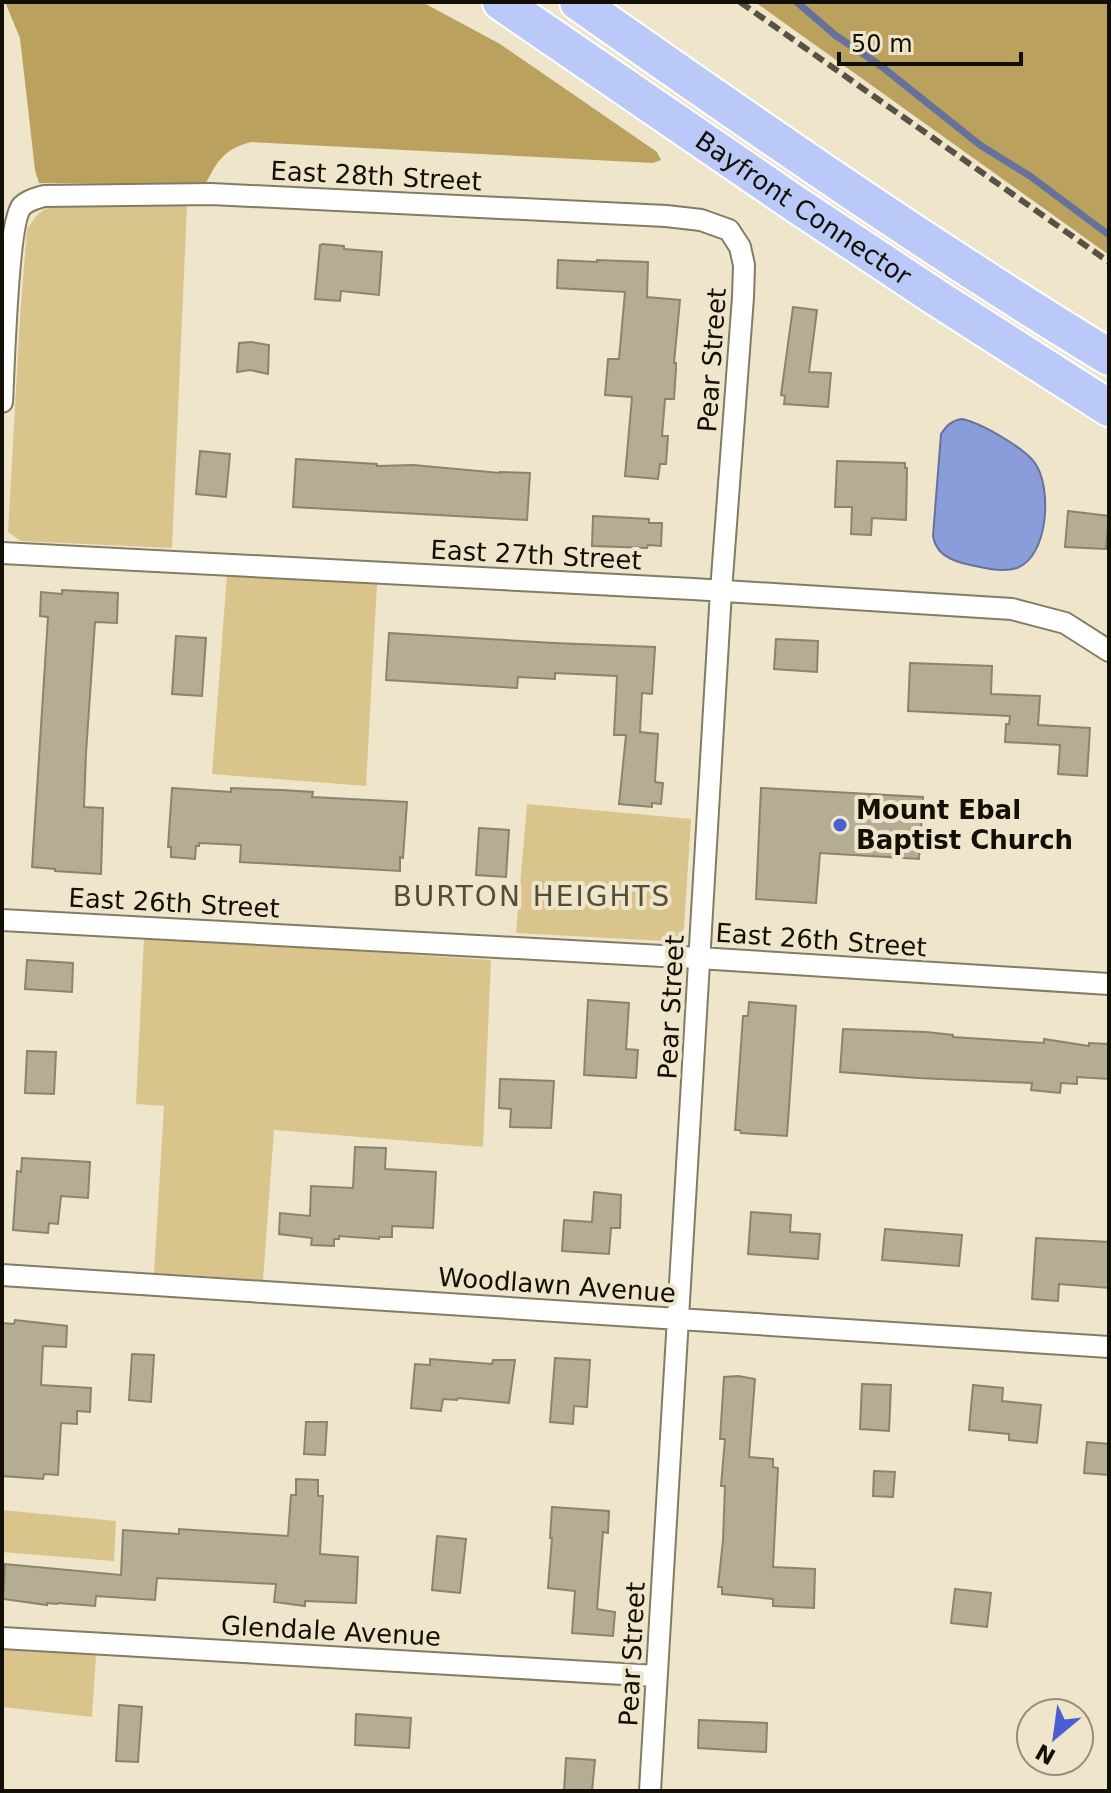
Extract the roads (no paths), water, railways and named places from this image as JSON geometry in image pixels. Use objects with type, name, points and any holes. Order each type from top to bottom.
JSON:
[{"type":"highway","name":"Bayfront Connector","points":[[501,2],[846,238],[1109,408]]},
{"type":"highway","name":"Bayfront Connector","points":[[578,2],[814,166],[1109,357]]},
{"type":"street","name":"East 28th Street","points":[[2,402],[10,258],[15,225],[21,207],[44,196],[211,194],[666,216],[701,220],[729,230]]},
{"type":"street","name":"Pear Street","points":[[650,1791],[721,591],[743,297],[744,265],[740,247],[729,230]]},
{"type":"street","name":"East 27th Street","points":[[2,553],[1012,609],[1065,623],[1109,651]]},
{"type":"street","name":"East 26th Street","points":[[2,920],[1109,984]]},
{"type":"street","name":"Woodlawn Avenue","points":[[2,1275],[1109,1347]]},
{"type":"street","name":"Glendale Avenue","points":[[2,1638],[657,1676]]},
{"type":"water","points":[[962,419],[1012,443],[1035,463],[1040,474],[1045,504],[1041,536],[1028,561],[1017,568],[997,570],[962,563],[943,554],[934,542],[941,434],[950,424]]},
{"type":"waterway","points":[[797,2],[835,35],[881,66],[980,145],[1030,176],[1109,235]]},
{"type":"railway","points":[[740,2],[1109,262]]},
{"type":"place","name":"Mount Ebal Baptist Church","points":[[840,825]]},
{"type":"district","name":"BURTON HEIGHTS","points":[[532,896]]}]
